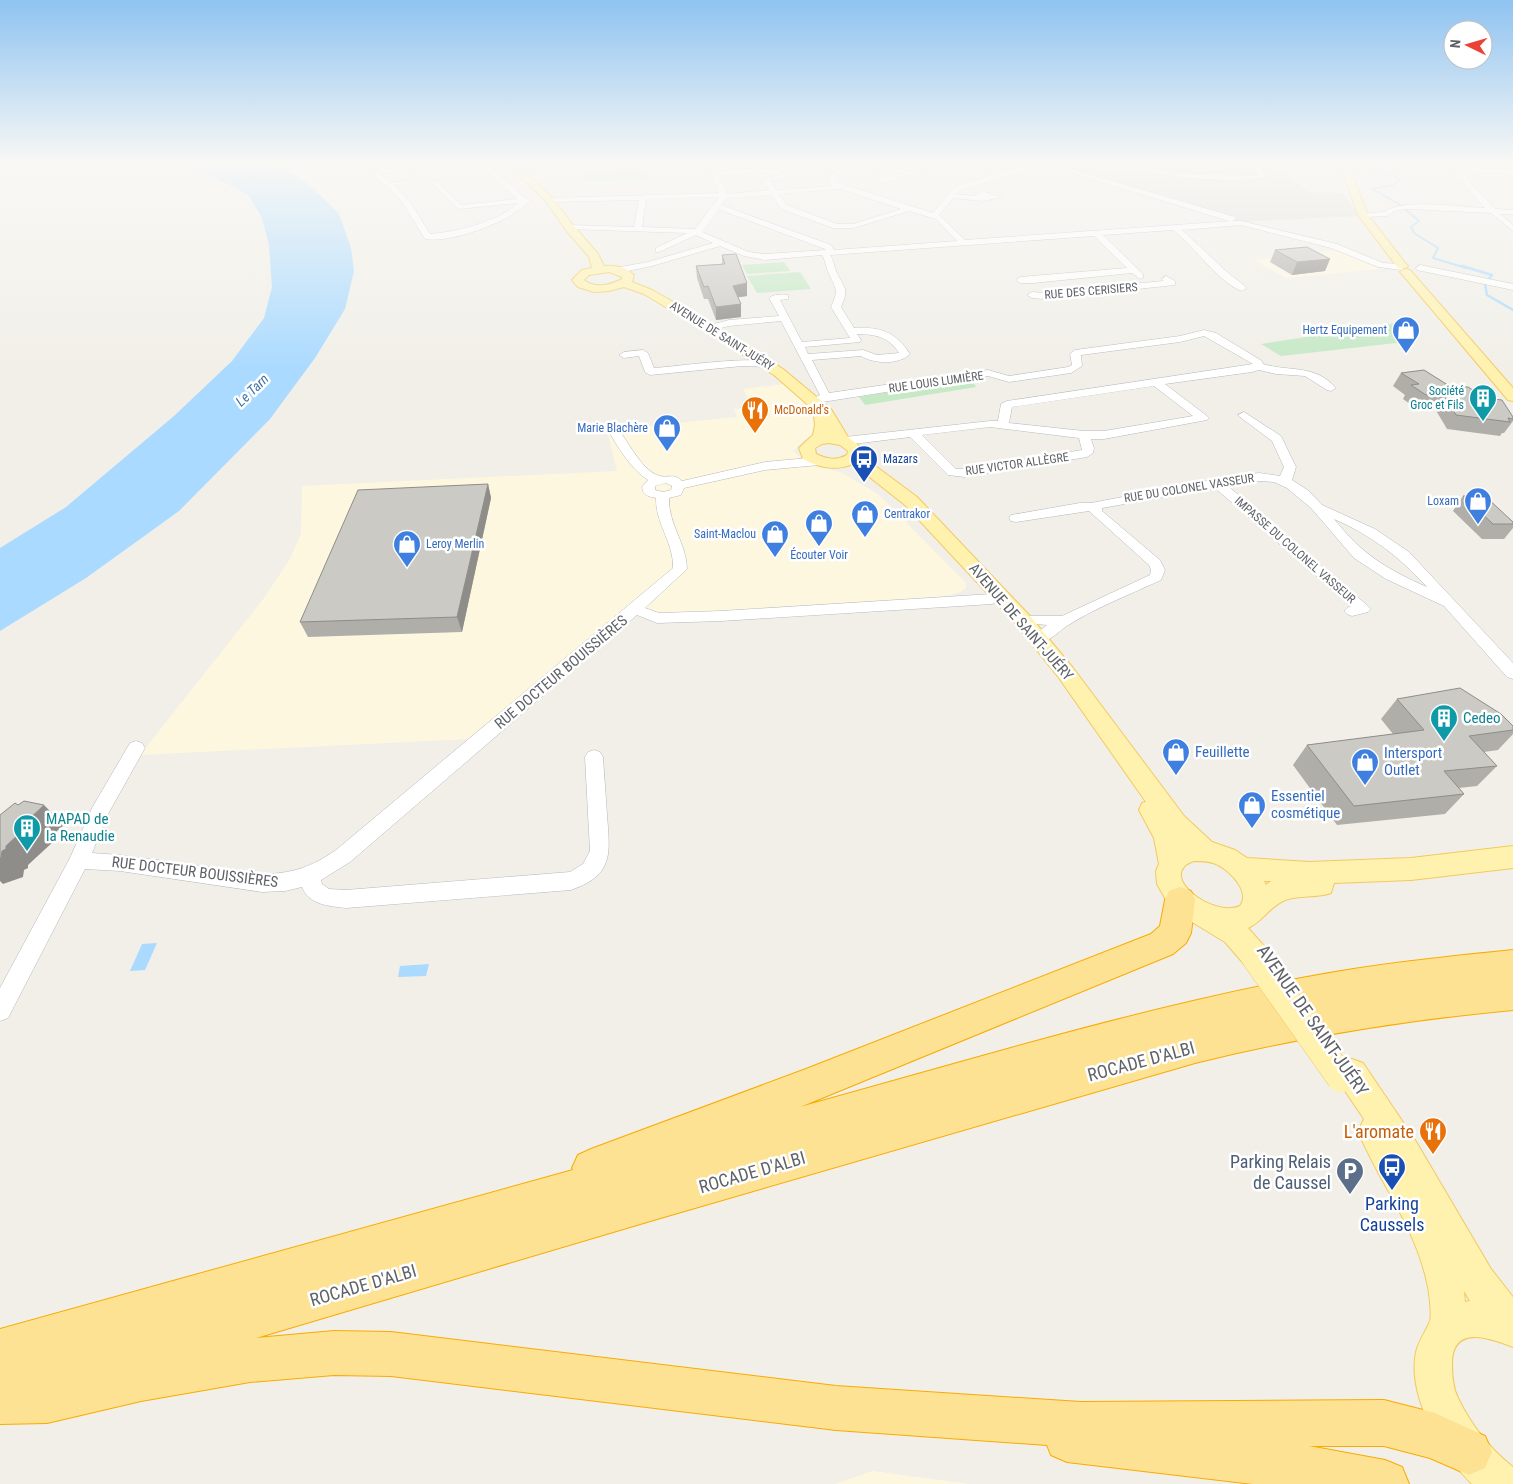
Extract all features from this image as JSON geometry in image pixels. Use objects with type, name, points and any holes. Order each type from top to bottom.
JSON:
[{"type":"highway","points":[[544,1198],[589,1169],[806,1087],[1162,944],[1175,933],[1180,900]]},
{"type":"highway","name":"ROCADE D'ALBI","points":[[0,1351],[1152,1027],[1308,992],[1432,974],[1513,965]]},
{"type":"highway","name":"ROCADE D'ALBI","points":[[0,1392],[585,1220],[931,1122],[1097,1072],[1244,1034],[1447,1000],[1513,994]]},
{"type":"highway","points":[[1447,1000],[1490,1011],[1513,1010]]},
{"type":"highway","points":[[0,1402],[47,1401],[141,1380],[250,1360],[334,1352],[391,1354],[836,1408],[1046,1437],[1280,1464],[1385,1484]]},
{"type":"highway","points":[[836,1408],[1081,1425],[1384,1423],[1435,1436],[1469,1452]]},
{"type":"main road","points":[[572,231],[597,265],[618,270]]},
{"type":"main road","points":[[1376,231],[1420,280],[1457,325],[1471,347],[1513,397]]},
{"type":"main road","points":[[597,265],[582,274],[578,280],[579,282],[587,287],[603,288],[626,280]]},
{"type":"main road","name":"AVENUE DE SAINT-JUÉRY","points":[[618,270],[624,272],[626,280],[754,355],[819,399],[847,450],[867,476],[900,502],[987,593],[1056,674],[1149,806],[1166,837],[1171,862]]},
{"type":"main road","name":"AVENUE DE SAINT-JUÉRY","points":[[812,444],[822,430],[824,422],[819,399]]},
{"type":"main road","points":[[829,438],[847,450],[819,461],[809,456],[812,444],[829,438]]},
{"type":"main road","name":"AVENUE DE SAINT-JUÉRY","points":[[847,450],[911,501],[1039,638],[1066,672],[1175,823],[1205,851]]},
{"type":"main road","points":[[1252,910],[1256,896],[1254,886],[1241,868],[1230,860],[1205,851],[1191,850],[1179,854],[1171,862],[1168,870],[1169,880],[1180,900],[1200,915],[1212,919],[1235,933],[1260,955],[1346,1076],[1426,1229],[1445,1283],[1449,1326]]},
{"type":"main road","points":[[1241,868],[1322,874],[1421,867],[1513,857]]},
{"type":"main road","points":[[1212,919],[1233,921],[1281,889],[1425,878],[1513,867]]},
{"type":"main road","name":"AVENUE DE SAINT-JUÉRY","points":[[1252,910],[1252,933],[1260,955]]},
{"type":"main road","name":"AVENUE DE SAINT-JUÉRY","points":[[1346,1076],[1404,1151],[1478,1282],[1513,1328]]},
{"type":"main road","points":[[1502,1484],[1469,1452],[1446,1416],[1438,1398],[1433,1372],[1434,1353],[1439,1337],[1449,1326],[1468,1319],[1490,1320],[1513,1328]]},
{"type":"street","points":[[424,231],[428,237],[446,236],[468,231]]},
{"type":"street","points":[[675,257],[659,250],[696,231]]},
{"type":"street","points":[[697,231],[699,234],[755,256],[828,253],[1133,231]]},
{"type":"street","points":[[786,231],[828,247],[832,272],[840,284],[840,298],[836,308],[863,353]]},
{"type":"street","points":[[952,231],[964,244]]},
{"type":"street","points":[[1179,231],[1194,242],[1228,280],[1242,288]]},
{"type":"street","points":[[1277,231],[1320,242],[1378,266],[1467,277],[1513,287]]},
{"type":"street","name":"RUE DES CERISIERS","points":[[1097,234],[1149,285]]},
{"type":"street","points":[[618,270],[649,264],[721,243]]},
{"type":"street","points":[[626,280],[636,269],[649,264]]},
{"type":"street","points":[[1020,280],[1134,270]]},
{"type":"street","name":"RUE DES CERISIERS","points":[[1032,295],[1044,296],[1172,283],[1166,279]]},
{"type":"street","points":[[785,297],[774,298],[806,357],[819,399]]},
{"type":"street","points":[[709,328],[728,323],[785,318]]},
{"type":"street","points":[[799,345],[877,331],[894,340],[905,354],[873,358],[863,353],[806,357]]},
{"type":"street","name":"RUE LOUIS LUMIÈRE","points":[[819,399],[988,373],[1009,379],[1071,370],[1077,366],[1075,354],[1079,352],[1152,339],[1208,333],[1258,363],[1258,366]]},
{"type":"street","points":[[624,355],[643,353],[650,372],[742,364],[768,364]]},
{"type":"street","points":[[742,364],[754,355]]},
{"type":"street","points":[[1003,425],[1007,404],[1252,369],[1258,366],[1276,371],[1308,373],[1331,388]]},
{"type":"street","name":"RUE VICTOR ALLÈGRE","points":[[847,450],[876,438],[978,424],[1104,436],[1203,418],[1156,382]]},
{"type":"street","points":[[1244,415],[1277,439],[1290,468],[1285,481]]},
{"type":"street","points":[[615,432],[635,464],[645,474],[656,480]]},
{"type":"street","name":"RUE VICTOR ALLÈGRE","points":[[914,434],[952,472],[965,473],[1087,454],[1088,448],[1084,435]]},
{"type":"street","points":[[765,466],[812,444]]},
{"type":"street","points":[[679,485],[676,492],[664,496],[652,494],[648,490],[650,483],[656,480],[670,479],[679,485],[765,466],[819,461]]},
{"type":"street","name":"RUE DU COLONEL VASSEUR","points":[[1016,518],[1080,507],[1095,507],[1100,503],[1259,477],[1285,481],[1295,486],[1319,508],[1359,554],[1392,576],[1447,602]]},
{"type":"street","name":"IMPASSE DU COLONEL VASSEUR","points":[[1217,483],[1363,609],[1352,611]]},
{"type":"street","points":[[635,609],[680,569],[682,559],[661,506],[664,496]]},
{"type":"street","points":[[1039,638],[1064,621],[1156,576],[1158,570],[1155,563],[1096,512],[1095,507]]},
{"type":"street","name":"RUE DU COLONEL VASSEUR","points":[[1319,508],[1378,535],[1398,548],[1513,673]]},
{"type":"street","name":"RUE DOCTEUR BOUISSIÈRES","points":[[79,860],[120,863],[262,883],[284,883],[310,876],[328,868],[635,609],[657,618],[721,616],[950,601],[987,593]]},
{"type":"street","points":[[1022,619],[1064,621]]},
{"type":"street","points":[[0,1010],[79,860],[99,813],[136,748]]},
{"type":"street","points":[[310,876],[313,889],[326,897],[346,899],[571,881],[586,875],[596,863],[600,851],[594,757]]},
{"type":"shaded area","points":[[1337,250],[1380,269],[1286,278],[1254,260]]},
{"type":"shaded area","points":[[786,384],[810,409],[816,426],[812,436],[804,440],[793,451],[809,465],[840,472],[878,494],[966,583],[966,588],[948,596],[931,598],[614,617],[469,739],[140,755],[264,598],[290,559],[301,534],[302,486],[617,471],[607,430],[737,417],[734,409],[752,408],[743,389]]},
{"type":"shaded area","points":[[873,1471],[968,1484],[835,1484]]},
{"type":"green space","points":[[784,262],[790,271],[747,274],[742,265]]},
{"type":"green space","points":[[800,272],[811,289],[757,293],[747,276]]},
{"type":"green space","points":[[1409,321],[1403,336],[1405,342],[1281,356],[1261,344]]},
{"type":"green space","points":[[971,379],[976,387],[865,405],[859,397]]},
{"type":"water","name":"Le Tarn","points":[[265,231],[345,231],[351,248],[354,271],[345,309],[315,358],[270,419],[179,511],[86,578],[0,631],[0,548],[66,507],[174,416],[232,361],[264,318],[272,287],[269,245]]},
{"type":"water","points":[[157,943],[145,970],[130,971],[142,944]]},
{"type":"water","points":[[429,964],[426,976],[398,977],[400,966]]},
{"type":"building","points":[[1307,247],[1330,259],[1297,262],[1275,250]]},
{"type":"building","points":[[736,254],[747,283],[733,286],[741,304],[716,307],[708,286],[704,287],[696,266],[725,264],[722,255]]},
{"type":"building","points":[[1424,370],[1451,387],[1468,387],[1485,398],[1502,400],[1513,419],[1508,418],[1510,422],[1456,415],[1443,393],[1426,395],[1411,385],[1419,384],[1401,373]]},
{"type":"building","name":"Leroy Merlin","points":[[488,484],[457,617],[300,622],[358,490]]},
{"type":"building","points":[[1463,496],[1485,496],[1513,524],[1493,524]]},
{"type":"building","points":[[1460,688],[1501,714],[1513,726],[1513,730],[1469,736],[1497,766],[1444,771],[1464,794],[1354,806],[1307,745],[1424,730],[1397,699]]},
{"type":"building","points":[[24,801],[44,805],[28,820],[33,821],[6,846],[0,858],[0,815],[15,803],[18,805]]},
{"type":"waterway","points":[[1413,231],[1438,248],[1433,258],[1466,268]]},
{"type":"waterway","points":[[1462,266],[1492,275],[1485,284],[1487,295],[1513,310]]},
{"type":"place","name":"Hertz Equipement","points":[[1406,354]]},
{"type":"place","name":"Société Groc et Fils","points":[[1483,422]]},
{"type":"place","name":"McDonald's","points":[[755,434]]},
{"type":"place","name":"Marie Blachère","points":[[667,452]]},
{"type":"place","name":"Mazars","points":[[864,483]]},
{"type":"place","name":"Loxam","points":[[1478,525]]},
{"type":"place","name":"Centrakor","points":[[865,538]]},
{"type":"place","name":"Écouter Voir","points":[[819,547]]},
{"type":"place","name":"Saint-Maclou","points":[[775,558]]},
{"type":"place","name":"Leroy Merlin","points":[[407,568]]},
{"type":"place","name":"Cedeo","points":[[1444,742]]},
{"type":"place","name":"Feuillette","points":[[1176,776]]},
{"type":"place","name":"Intersport Outlet","points":[[1365,786]]},
{"type":"place","name":"Essentiel cosmétique","points":[[1252,829]]},
{"type":"place","name":"MAPAD de la Renaudie","points":[[27,852]]},
{"type":"place","name":"L'aromate","points":[[1433,1155]]},
{"type":"place","name":"Parking Caussels","points":[[1392,1191]]},
{"type":"place","name":"Parking Relais de Caussel","points":[[1350,1195]]}]
